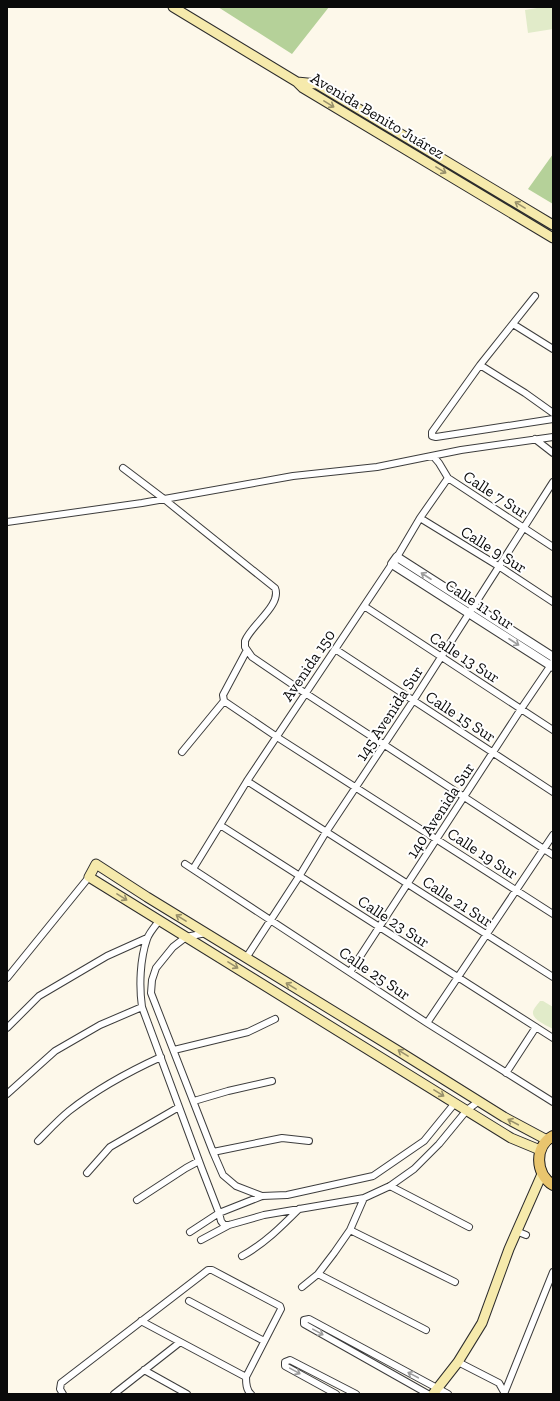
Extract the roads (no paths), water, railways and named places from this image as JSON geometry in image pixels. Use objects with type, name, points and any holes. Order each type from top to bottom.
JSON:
[{"type":"main road","points":[[173,7],[297,82]]},
{"type":"main road","name":"Avenida Benito Juárez","points":[[297,82],[317,84],[553,225]]},
{"type":"main road","name":"Avenida Benito Juárez","points":[[297,82],[302,88],[553,238]]},
{"type":"main road","points":[[540,1150],[511,1138],[89,877],[96,864],[504,1117],[550,1138],[540,1150],[539,1166],[542,1174],[548,1182],[553,1185]]},
{"type":"main road","points":[[344,1035],[347,1020]]},
{"type":"main road","points":[[435,1391],[458,1362],[482,1323],[516,1231],[542,1174]]},
{"type":"street","points":[[535,296],[480,365],[432,432],[432,436],[436,437],[553,419]]},
{"type":"street","points":[[513,324],[553,349]]},
{"type":"street","points":[[480,365],[525,393],[553,413]]},
{"type":"street","points":[[7,522],[164,499],[293,476],[377,467],[461,450],[553,437]]},
{"type":"street","points":[[535,439],[553,453]]},
{"type":"street","name":"Calle 7 Sur","points":[[433,456],[448,478],[553,547]]},
{"type":"street","points":[[123,468],[275,588],[276,594],[274,602],[246,638],[245,644],[252,657],[553,855]]},
{"type":"street","name":"Avenida 150","points":[[192,869],[247,781],[397,557],[420,518],[448,478]]},
{"type":"street","name":"145 Avenida Sur","points":[[246,958],[355,787],[500,567],[553,482]]},
{"type":"street","name":"Calle 9 Sur","points":[[420,518],[500,567],[553,602]]},
{"type":"street","name":"Calle 11 Sur","points":[[397,557],[552,665]]},
{"type":"street","name":"Calle 11 Sur","points":[[392,564],[553,657]]},
{"type":"street","name":"Calle 13 Sur","points":[[364,606],[553,730]]},
{"type":"street","points":[[182,752],[224,701],[223,695],[247,650]]},
{"type":"street","name":"Calle 15 Sur","points":[[335,650],[553,792]]},
{"type":"street","name":"140 Avenida Sur","points":[[350,972],[492,753],[552,665]]},
{"type":"street","name":"Calle 19 Sur","points":[[224,701],[277,737],[553,914]]},
{"type":"street","name":"Calle 21 Sur","points":[[247,781],[553,977]]},
{"type":"street","name":"Calle 23 Sur","points":[[220,826],[300,875],[378,927],[553,1038]]},
{"type":"street","points":[[426,1022],[487,935],[553,835]]},
{"type":"street","name":"Calle 25 Sur","points":[[185,864],[426,1022],[553,1102]]},
{"type":"street","points":[[7,978],[89,877]]},
{"type":"street","points":[[159,921],[148,938],[142,965],[140,991],[142,1007],[221,1220],[224,1224],[229,1225]]},
{"type":"street","points":[[206,933],[186,937],[173,946],[156,968],[152,980],[151,993],[223,1175],[236,1186],[262,1196],[287,1196],[373,1176],[424,1141],[455,1103]]},
{"type":"street","points":[[7,1028],[39,996],[108,956],[148,938]]},
{"type":"street","points":[[7,1094],[55,1051],[100,1025],[142,1007]]},
{"type":"street","points":[[174,1050],[248,1032],[275,1019]]},
{"type":"street","points":[[506,1073],[536,1027]]},
{"type":"street","points":[[38,1141],[68,1112],[98,1090],[132,1070],[161,1058]]},
{"type":"street","points":[[194,1101],[228,1091],[272,1081]]},
{"type":"street","points":[[201,1240],[229,1225],[264,1215],[364,1198],[390,1186],[414,1169],[467,1110],[479,1101]]},
{"type":"street","points":[[87,1174],[110,1147],[179,1108]]},
{"type":"street","points":[[213,1152],[282,1138],[309,1141]]},
{"type":"street","points":[[137,1200],[186,1168],[199,1162]]},
{"type":"street","points":[[390,1186],[469,1227]]},
{"type":"street","points":[[190,1232],[219,1213],[262,1196]]},
{"type":"street","points":[[302,1287],[318,1274],[350,1230],[364,1198]]},
{"type":"street","points":[[242,1256],[257,1247],[281,1228],[299,1209]]},
{"type":"street","points":[[350,1230],[455,1282]]},
{"type":"street","points":[[516,1231],[526,1235]]},
{"type":"street","points":[[63,1394],[60,1389],[61,1383],[208,1270],[212,1270],[280,1306],[281,1309],[246,1377],[246,1386],[248,1392],[251,1394]]},
{"type":"street","points":[[504,1393],[553,1272]]},
{"type":"street","points":[[318,1274],[426,1330]]},
{"type":"street","points":[[189,1301],[264,1342]]},
{"type":"street","points":[[428,1394],[304,1324],[304,1320],[309,1319],[435,1391],[448,1394]]},
{"type":"street","points":[[141,1322],[246,1377]]},
{"type":"street","points":[[114,1394],[179,1343]]},
{"type":"street","points":[[336,1394],[285,1366],[285,1362],[290,1360],[356,1394]]},
{"type":"street","points":[[458,1362],[499,1383],[504,1393]]},
{"type":"street","points":[[144,1370],[188,1394]]}]
